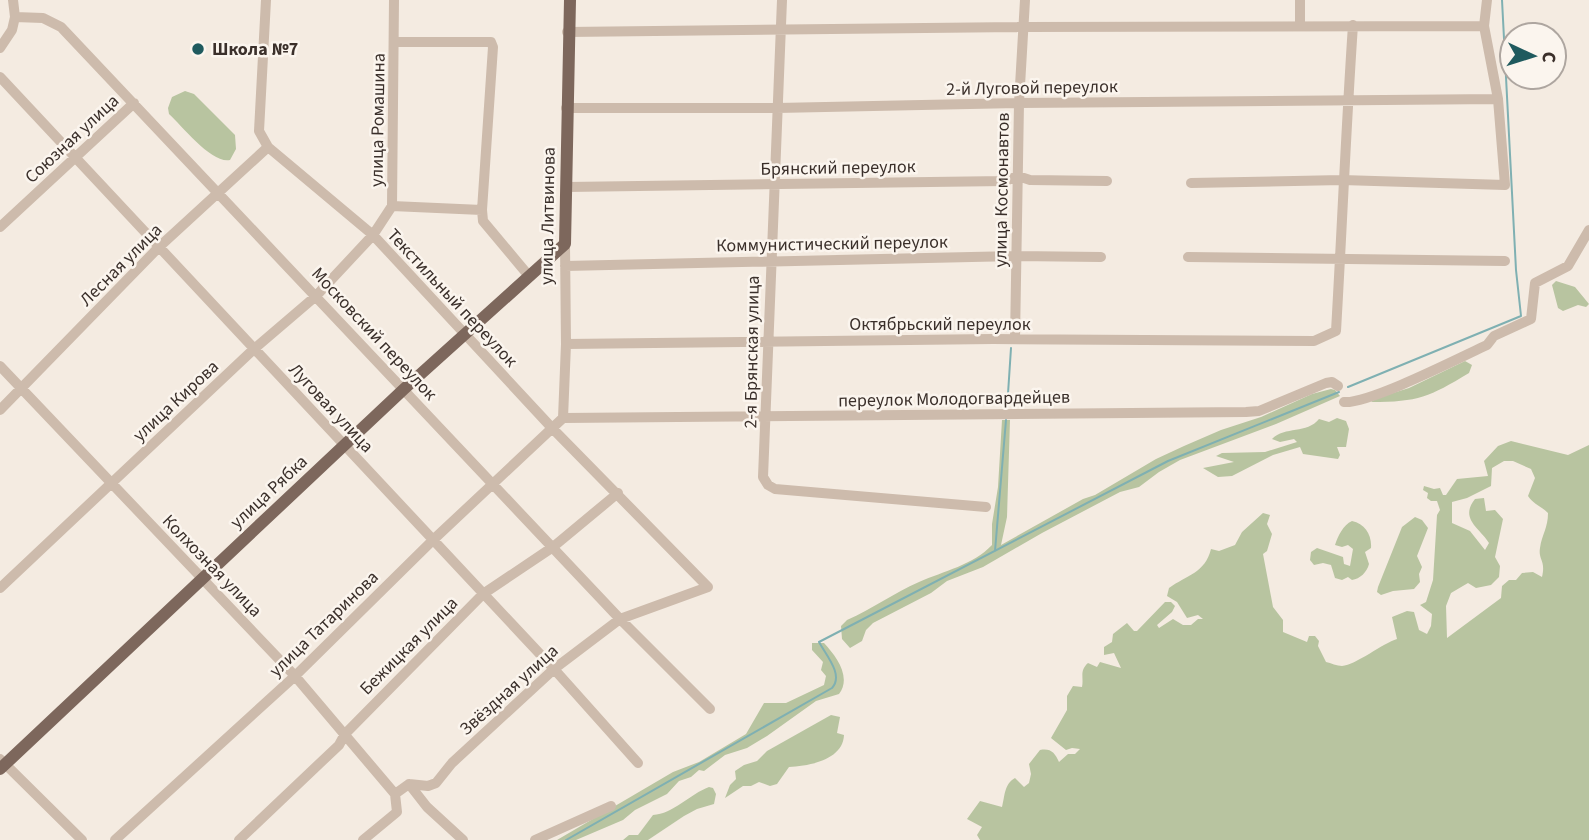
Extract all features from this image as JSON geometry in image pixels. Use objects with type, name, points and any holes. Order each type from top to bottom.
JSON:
[{"type":"main road","name":"улица Литвинова","points":[[565,244],[568,187],[567,32],[570,0]]},
{"type":"main road","name":"улица Рябка","points":[[2,764],[404,389],[565,244]]},
{"type":"street","points":[[0,48],[12,30],[15,17],[13,0]]},
{"type":"street","points":[[266,0],[259,131],[268,147]]},
{"type":"street","name":"улица Ромашина","points":[[373,235],[392,206],[394,0]]},
{"type":"street","name":"2-я Брянская улица","points":[[782,0],[763,477],[768,485],[775,489],[986,507]]},
{"type":"street","name":"улица Космонавтов","points":[[1015,339],[1019,103],[1024,0]]},
{"type":"street","points":[[1300,0],[1300,25]]},
{"type":"street","points":[[1191,183],[1342,180],[1505,185],[1498,99],[1484,26],[1487,0]]},
{"type":"street","name":"Московский переулок","points":[[15,17],[44,18],[61,27],[620,618],[710,709]]},
{"type":"street","points":[[567,32],[1300,25],[1484,26]]},
{"type":"street","points":[[1341,260],[1342,180],[1353,25]]},
{"type":"street","points":[[394,42],[491,43],[493,47],[483,221],[529,276]]},
{"type":"street","name":"Луговая улица","points":[[0,77],[554,669],[638,763]]},
{"type":"street","name":"2-й Луговой переулок","points":[[566,108],[1498,99]]},
{"type":"street","name":"Союзная улица","points":[[0,227],[134,103]]},
{"type":"street","name":"Лесная улица","points":[[0,410],[159,247],[268,147]]},
{"type":"street","name":"Текстильный переулок","points":[[268,147],[373,235],[552,428],[708,587]]},
{"type":"street","name":"Брянский переулок","points":[[568,187],[1005,181],[1018,176],[1030,180],[1107,181]]},
{"type":"street","points":[[392,206],[482,210]]},
{"type":"street","points":[[1344,402],[1355,402],[1389,389],[1487,345],[1494,336],[1531,319],[1535,283],[1567,266],[1589,230]]},
{"type":"street","name":"улица Кирова","points":[[0,588],[254,349],[316,296],[373,235]]},
{"type":"street","name":"улица Литвинова","points":[[564,418],[565,244]]},
{"type":"street","name":"Коммунистический переулок","points":[[565,266],[1016,256],[1101,257]]},
{"type":"street","points":[[1188,257],[1505,261]]},
{"type":"street","name":"Октябрьский переулок","points":[[566,344],[1015,339],[1314,341],[1336,331],[1341,260]]},
{"type":"street","name":"Колхозная улица","points":[[0,366],[295,676],[395,794]]},
{"type":"street","name":"переулок Молодогвардейцев","points":[[564,418],[1246,412],[1259,411],[1326,383],[1332,382],[1338,386]]},
{"type":"street","points":[[552,428],[564,418]]},
{"type":"street","name":"улица Татаринова","points":[[115,840],[295,676],[552,428]]},
{"type":"street","name":"Бежицкая улица","points":[[239,840],[339,745],[345,734],[483,594],[553,547],[618,493]]},
{"type":"street","name":"Звёздная улица","points":[[395,794],[409,784],[428,786],[436,783],[452,763],[554,669],[620,618],[708,587]]},
{"type":"street","points":[[2,764],[82,840]]},
{"type":"street","points":[[409,784],[427,807],[463,840]]},
{"type":"street","points":[[363,840],[397,812],[395,794]]},
{"type":"street","points":[[535,840],[611,806]]},
{"type":"green space","points":[[185,91],[194,94],[235,135],[236,149],[230,160],[223,160],[206,151],[169,114],[172,97]]},
{"type":"green space","points":[[1556,281],[1575,287],[1589,304],[1586,307],[1578,305],[1563,311],[1558,308],[1552,285]]},
{"type":"green space","points":[[1465,361],[1472,365],[1469,373],[1433,393],[1401,401],[1371,402],[1409,388]]},
{"type":"green space","points":[[1331,389],[1340,396],[1276,424],[1180,460],[1139,487],[1120,492],[983,567],[947,581],[931,593],[873,623],[866,630],[862,641],[850,648],[842,639],[841,626],[847,620],[910,586],[967,563],[992,545],[1002,420],[1010,420],[1007,517],[1001,545],[1156,459],[1221,430]]},
{"type":"green space","points":[[1337,418],[1346,421],[1349,429],[1346,447],[1337,447],[1340,455],[1338,459],[1303,454],[1300,447],[1273,455],[1232,476],[1218,477],[1203,468],[1234,462],[1216,456],[1222,453],[1265,452],[1297,442],[1294,439],[1280,442],[1272,439],[1283,432],[1308,427],[1319,419],[1329,422]]},
{"type":"green space","points":[[1511,441],[1568,455],[1589,445],[1589,840],[980,840],[977,835],[982,827],[967,819],[980,801],[1002,807],[1011,781],[1015,778],[1024,787],[1029,783],[1029,764],[1040,750],[1052,752],[1059,762],[1080,749],[1066,750],[1051,738],[1067,710],[1067,696],[1073,686],[1082,687],[1085,666],[1088,663],[1097,667],[1100,662],[1121,668],[1114,653],[1104,655],[1104,647],[1112,642],[1113,634],[1127,623],[1137,631],[1165,602],[1171,602],[1175,606],[1157,625],[1159,628],[1173,619],[1183,625],[1191,625],[1198,619],[1203,619],[1198,615],[1187,618],[1177,602],[1167,596],[1169,588],[1195,573],[1211,549],[1219,551],[1235,545],[1242,532],[1263,513],[1270,515],[1267,524],[1272,534],[1267,551],[1263,554],[1273,607],[1283,620],[1283,632],[1307,642],[1309,636],[1315,636],[1326,662],[1342,666],[1355,662],[1397,639],[1392,617],[1407,611],[1414,612],[1419,630],[1427,634],[1432,614],[1420,605],[1426,602],[1433,580],[1437,515],[1440,510],[1437,501],[1427,498],[1428,493],[1423,490],[1424,486],[1440,488],[1443,495],[1446,495],[1457,479],[1488,476],[1484,461],[1498,446]],"holes":[[[1504,461],[1513,461],[1531,469],[1535,478],[1528,496],[1548,513],[1540,548],[1542,577],[1533,572],[1522,573],[1516,580],[1509,580],[1502,586],[1501,598],[1447,638],[1446,606],[1451,593],[1468,583],[1476,588],[1491,585],[1499,577],[1500,566],[1495,557],[1503,519],[1495,510],[1486,511],[1484,498],[1475,499],[1469,512],[1470,518],[1489,543],[1485,550],[1470,531],[1452,523],[1452,502],[1491,486],[1492,468]]]},
{"type":"green space","points":[[1415,517],[1422,520],[1428,528],[1417,556],[1422,567],[1420,582],[1414,589],[1381,595],[1377,592],[1378,587],[1402,527]]},
{"type":"green space","points":[[1352,521],[1364,527],[1369,535],[1371,548],[1365,552],[1369,564],[1358,578],[1352,580],[1348,577],[1342,580],[1335,578],[1331,565],[1314,565],[1310,560],[1311,552],[1317,548],[1343,557],[1344,564],[1350,566],[1353,549],[1348,545],[1335,545],[1343,528]]},
{"type":"green space","points":[[812,643],[824,643],[841,667],[844,681],[839,694],[816,701],[767,736],[747,748],[725,755],[704,771],[699,770],[691,777],[679,781],[667,794],[635,810],[623,820],[576,840],[557,840],[673,772],[699,762],[746,734],[764,703],[786,703],[824,685],[826,676],[821,670],[823,662],[812,650]]},
{"type":"green space","points":[[831,715],[840,717],[837,733],[844,735],[842,744],[831,756],[815,763],[789,767],[777,784],[770,786],[759,782],[743,786],[725,798],[730,785],[736,779],[735,771],[757,761],[767,751]]},
{"type":"green space","points":[[709,787],[713,788],[716,794],[714,804],[684,816],[648,840],[623,840],[629,835],[638,835],[653,815],[674,808]]},
{"type":"waterway","points":[[1348,387],[1521,316],[1516,270],[1502,0]]},
{"type":"waterway","points":[[1007,409],[1011,348]]},
{"type":"waterway","points":[[566,840],[832,688],[835,671],[819,642],[1168,461],[1339,392]]},
{"type":"waterway","points":[[995,551],[1006,420]]},
{"type":"place","name":"Школа №7","points":[[198,49]]}]
